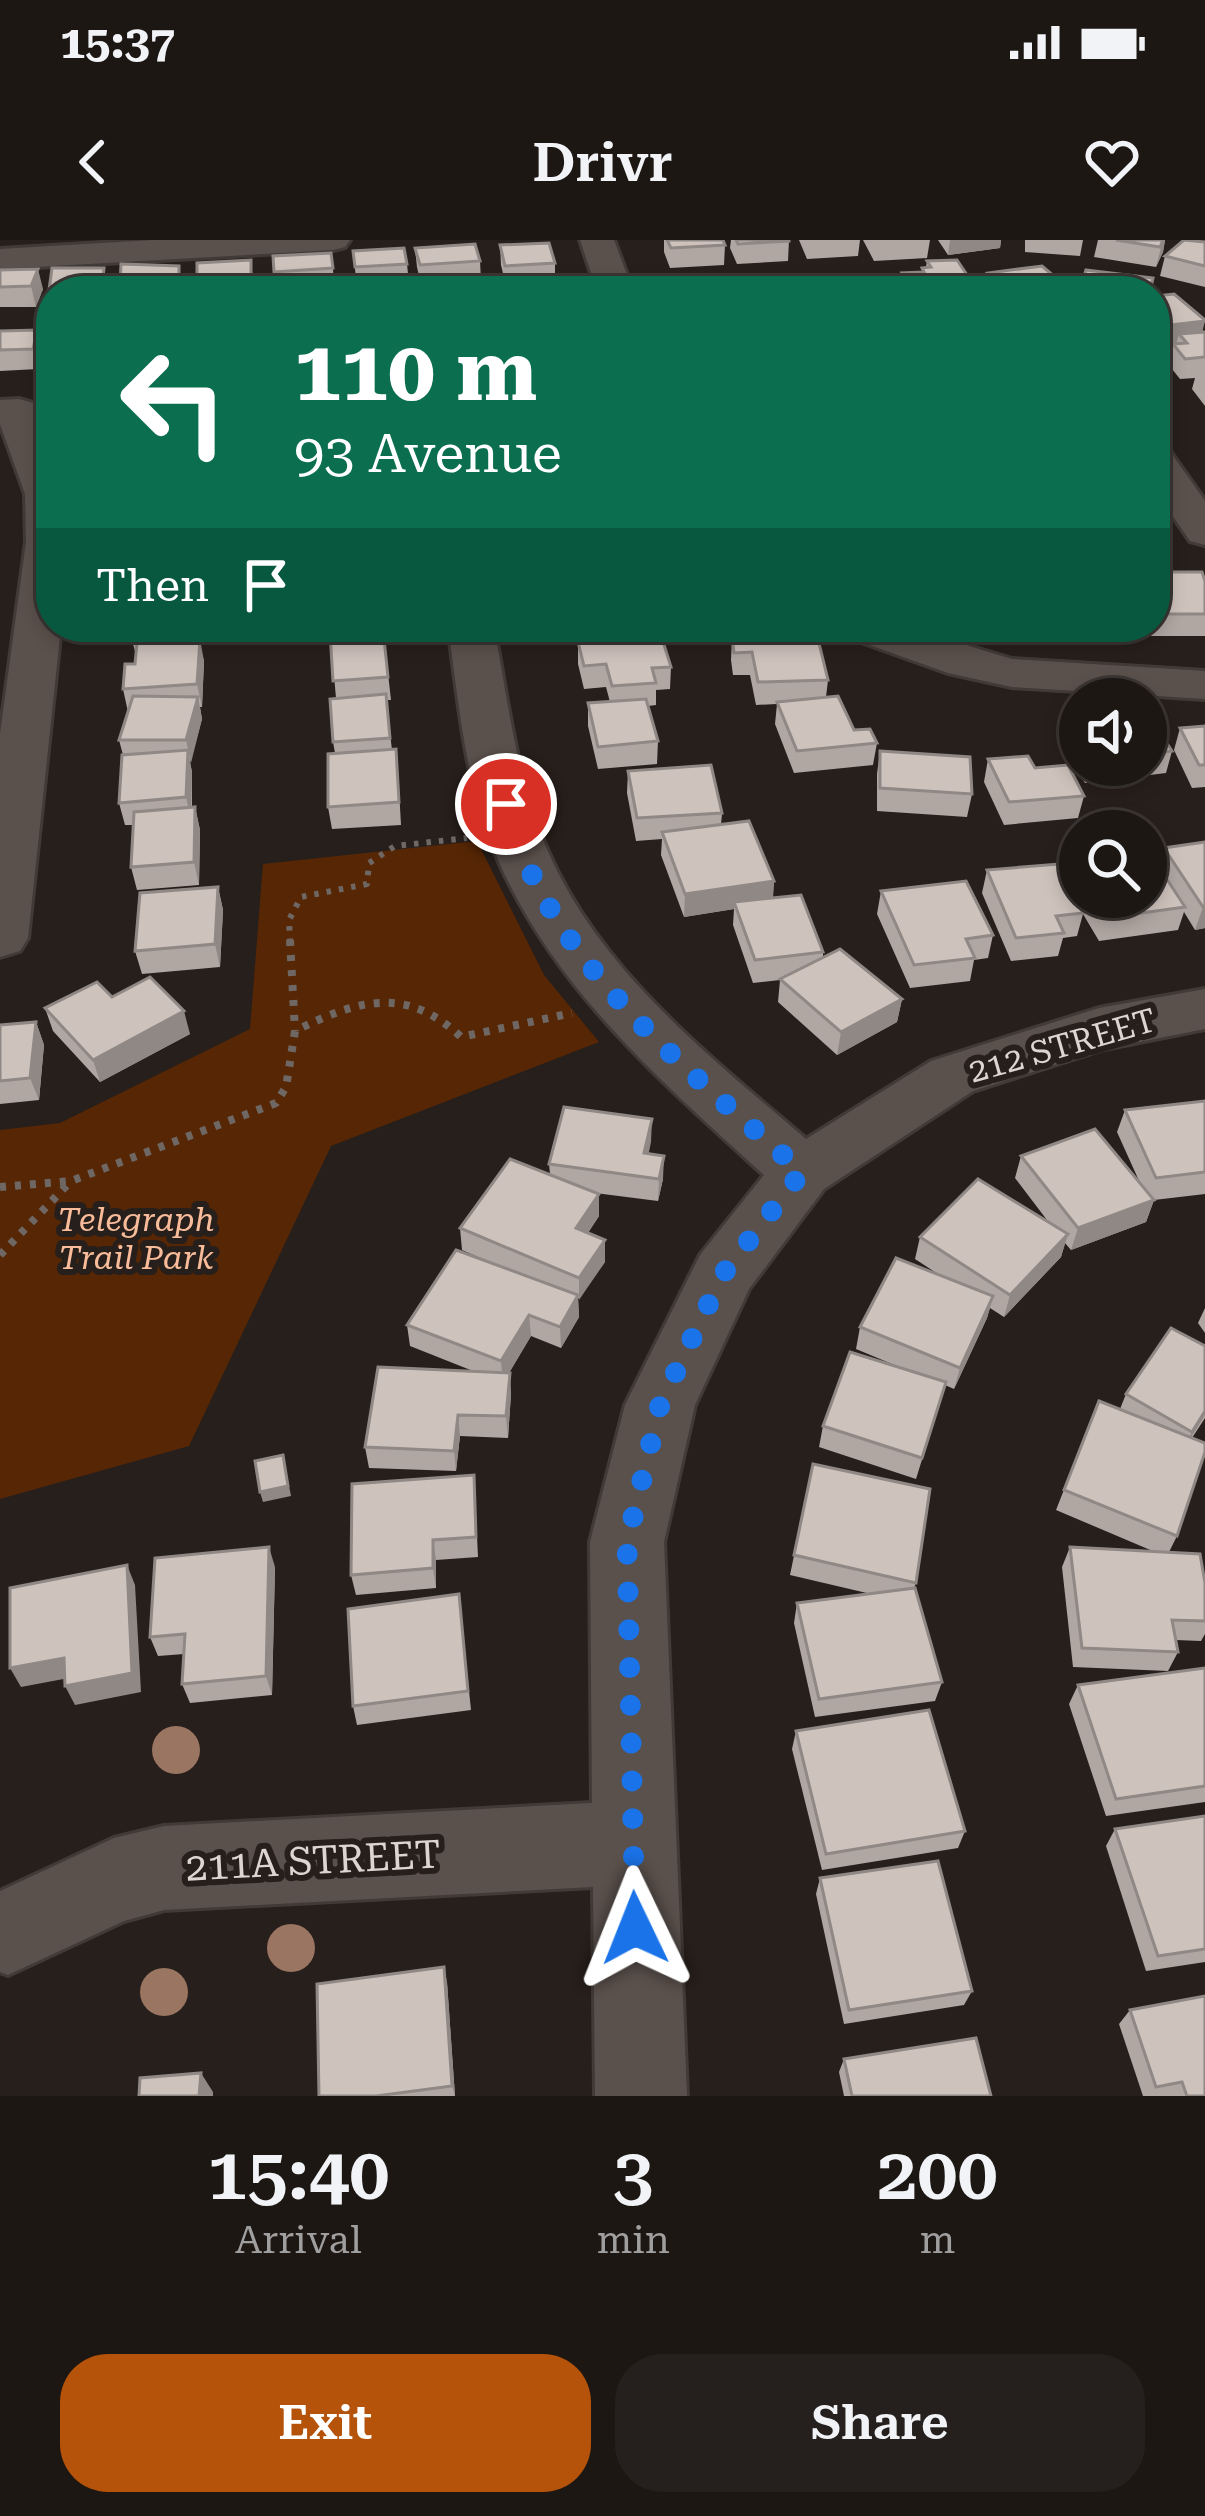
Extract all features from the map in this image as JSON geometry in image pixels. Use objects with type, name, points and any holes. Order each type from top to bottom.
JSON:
[{"type":"street","points":[[0,259],[333,240]]},
{"type":"street","points":[[597,240],[610,276]]},
{"type":"street","points":[[9,411],[36,472]]},
{"type":"street","points":[[1170,481],[1205,532]]},
{"type":"street","points":[[0,938],[36,641]]},
{"type":"street","points":[[474,642],[514,834],[562,926],[620,1002],[662,1047],[802,1172]]},
{"type":"street","points":[[889,642],[955,681],[1059,678],[1205,685]]},
{"type":"street","name":"212 STREET","points":[[641,2096],[627,1542],[660,1405],[723,1274],[802,1172],[952,1076],[1099,1029],[1205,1009]]},
{"type":"street","name":"211A STREET","points":[[8,1932],[114,1881],[164,1868],[632,1843]]},
{"type":"path","points":[[0,1187],[71,1180],[276,1103],[286,1087],[295,1031],[290,920],[301,897],[368,884],[369,863],[395,846],[514,834]]},
{"type":"path","points":[[295,1031],[325,1015],[372,1002],[398,1000],[426,1007],[461,1037],[620,1002]]},
{"type":"path","points":[[0,1255],[71,1180]]},
{"type":"green space","name":"Telegraph Trail Park","points":[[477,841],[544,975],[599,1042],[331,1146],[189,1446],[0,1499],[0,1130],[60,1123],[250,1029],[263,864]]},
{"type":"building","points":[[667,240],[723,240],[725,245],[671,248]]},
{"type":"building","points":[[736,240],[789,240],[789,241],[738,244]]},
{"type":"building","points":[[1116,240],[1163,240],[1160,247]]},
{"type":"building","points":[[1184,240],[1205,242],[1205,266],[1165,256]]},
{"type":"building","points":[[549,243],[555,263],[505,266],[500,245]]},
{"type":"building","points":[[475,244],[480,261],[420,265],[415,248]]},
{"type":"building","points":[[404,248],[407,264],[355,267],[353,251]]},
{"type":"building","points":[[331,253],[333,268],[274,272],[273,256]]},
{"type":"building","points":[[251,260],[251,276],[197,276],[197,263]]},
{"type":"building","points":[[957,260],[968,276],[902,273],[924,272],[922,268],[931,267],[927,261]]},
{"type":"building","points":[[121,264],[179,266],[179,276],[120,276]]},
{"type":"building","points":[[1042,266],[1054,276],[991,276],[988,273]]},
{"type":"building","points":[[52,268],[104,268],[103,276],[51,276]]},
{"type":"building","points":[[38,269],[31,286],[0,287],[0,270]]},
{"type":"building","points":[[1086,270],[1136,276],[1084,276]]},
{"type":"building","points":[[1170,294],[1174,294],[1205,321],[1170,325]]},
{"type":"building","points":[[36,330],[33,349],[0,350],[0,331]]},
{"type":"building","points":[[1205,332],[1205,357],[1185,359],[1173,344],[1187,343],[1179,334]]},
{"type":"building","points":[[1170,572],[1202,572],[1205,614],[1170,614]]},
{"type":"building","points":[[200,642],[197,684],[123,689],[125,664],[135,664],[137,643]]},
{"type":"building","points":[[331,642],[384,642],[388,677],[333,681]]},
{"type":"building","points":[[578,642],[663,642],[671,667],[652,668],[656,683],[612,686],[606,664],[584,666]]},
{"type":"building","points":[[733,642],[819,642],[828,680],[758,682],[752,652],[734,653]]},
{"type":"building","points":[[386,694],[390,738],[333,742],[330,699]]},
{"type":"building","points":[[133,696],[198,697],[186,740],[119,740]]},
{"type":"building","points":[[838,696],[854,730],[870,729],[877,743],[797,751],[777,702]]},
{"type":"building","points":[[646,699],[658,741],[598,747],[588,703]]},
{"type":"building","points":[[1205,726],[1205,765],[1199,765],[1180,728]]},
{"type":"building","points":[[396,749],[399,802],[328,807],[328,754]]},
{"type":"building","points":[[188,750],[186,797],[119,803],[122,755]]},
{"type":"building","points":[[880,751],[970,757],[972,794],[880,788]]},
{"type":"building","points":[[1028,756],[1035,768],[1059,766],[1059,786],[1079,786],[1084,796],[1009,802],[988,759]]},
{"type":"building","points":[[711,765],[722,813],[637,818],[628,771]]},
{"type":"building","points":[[195,807],[194,862],[131,867],[134,812]]},
{"type":"building","points":[[749,821],[774,881],[685,894],[662,832]]},
{"type":"building","points":[[1205,842],[1205,907],[1167,853],[1167,848]]},
{"type":"building","points":[[1059,864],[1056,916],[1064,933],[1016,938],[987,870]]},
{"type":"building","points":[[1167,879],[1185,907],[1167,909]]},
{"type":"building","points":[[966,881],[993,935],[966,939],[975,958],[914,965],[881,891]]},
{"type":"building","points":[[218,887],[215,944],[135,951],[140,893]]},
{"type":"building","points":[[801,895],[823,952],[755,960],[734,902]]},
{"type":"building","points":[[840,949],[902,999],[841,1032],[780,979]]},
{"type":"building","points":[[150,977],[184,1011],[93,1060],[45,1008],[97,982],[112,997]]},
{"type":"building","points":[[36,1022],[30,1078],[0,1081],[0,1025]]},
{"type":"building","points":[[1205,1101],[1205,1172],[1156,1178],[1125,1110]]},
{"type":"building","points":[[564,1107],[652,1119],[644,1153],[664,1156],[659,1179],[549,1164]]},
{"type":"building","points":[[1095,1129],[1154,1200],[1078,1228],[1021,1156]]},
{"type":"building","points":[[510,1159],[599,1194],[576,1228],[605,1240],[579,1278],[460,1228]]},
{"type":"building","points":[[978,1179],[1068,1234],[1010,1295],[920,1237]]},
{"type":"building","points":[[456,1250],[578,1295],[560,1327],[529,1315],[501,1361],[407,1325]]},
{"type":"building","points":[[896,1258],[993,1296],[960,1368],[860,1327]]},
{"type":"building","points":[[1171,1328],[1205,1346],[1205,1411],[1192,1432],[1126,1394]]},
{"type":"building","points":[[850,1352],[946,1382],[922,1458],[823,1426]]},
{"type":"building","points":[[378,1367],[510,1373],[506,1416],[458,1415],[454,1451],[365,1447]]},
{"type":"building","points":[[1099,1401],[1205,1443],[1177,1536],[1064,1490]]},
{"type":"building","points":[[283,1455],[288,1486],[260,1492],[255,1461]]},
{"type":"building","points":[[813,1464],[930,1489],[916,1583],[794,1555]]},
{"type":"building","points":[[474,1475],[476,1537],[433,1540],[433,1568],[351,1575],[352,1484]]},
{"type":"building","points":[[269,1547],[266,1676],[182,1684],[185,1634],[150,1637],[155,1558]]},
{"type":"building","points":[[1070,1547],[1200,1554],[1205,1621],[1172,1620],[1178,1652],[1082,1648]]},
{"type":"building","points":[[127,1565],[132,1673],[65,1686],[64,1658],[10,1668],[10,1588]]},
{"type":"building","points":[[915,1588],[942,1682],[819,1699],[797,1603]]},
{"type":"building","points":[[459,1594],[468,1691],[353,1706],[348,1609]]},
{"type":"building","points":[[1205,1668],[1205,1786],[1116,1799],[1078,1685]]},
{"type":"building","points":[[929,1710],[965,1831],[826,1854],[796,1731]]},
{"type":"building","points":[[1205,1816],[1205,1949],[1158,1956],[1115,1829]]},
{"type":"building","points":[[938,1861],[972,1991],[849,2010],[820,1878]]},
{"type":"building","points":[[444,1967],[452,2086],[376,2096],[319,2096],[317,1984]]},
{"type":"building","points":[[1205,1996],[1205,2096],[1187,2096],[1182,2082],[1156,2087],[1130,2010]]},
{"type":"building","points":[[976,2038],[991,2096],[852,2096],[844,2059]]},
{"type":"building","points":[[201,2073],[199,2096],[139,2096],[140,2078]]},
{"type":"route","points":[[506,804],[533,875],[593,970],[662,1047],[802,1172],[723,1274],[660,1405],[627,1542],[635,1928]]}]
